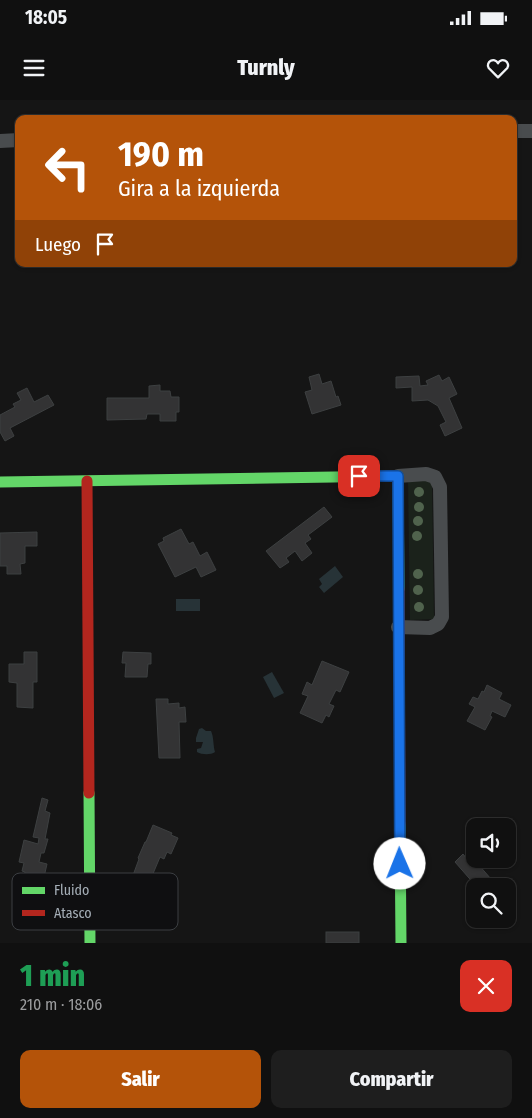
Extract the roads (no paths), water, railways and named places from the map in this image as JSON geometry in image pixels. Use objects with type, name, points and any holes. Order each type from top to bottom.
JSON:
[{"type":"street","points":[[517,131],[532,131]]},
{"type":"street","points":[[0,141],[15,140]]},
{"type":"street","points":[[0,482],[426,474],[435,477],[440,487],[442,617],[438,624],[430,628],[398,627]]},
{"type":"street","points":[[398,476],[401,943]]},
{"type":"street","points":[[87,481],[90,873]]},
{"type":"street","points":[[90,930],[90,943]]}]
